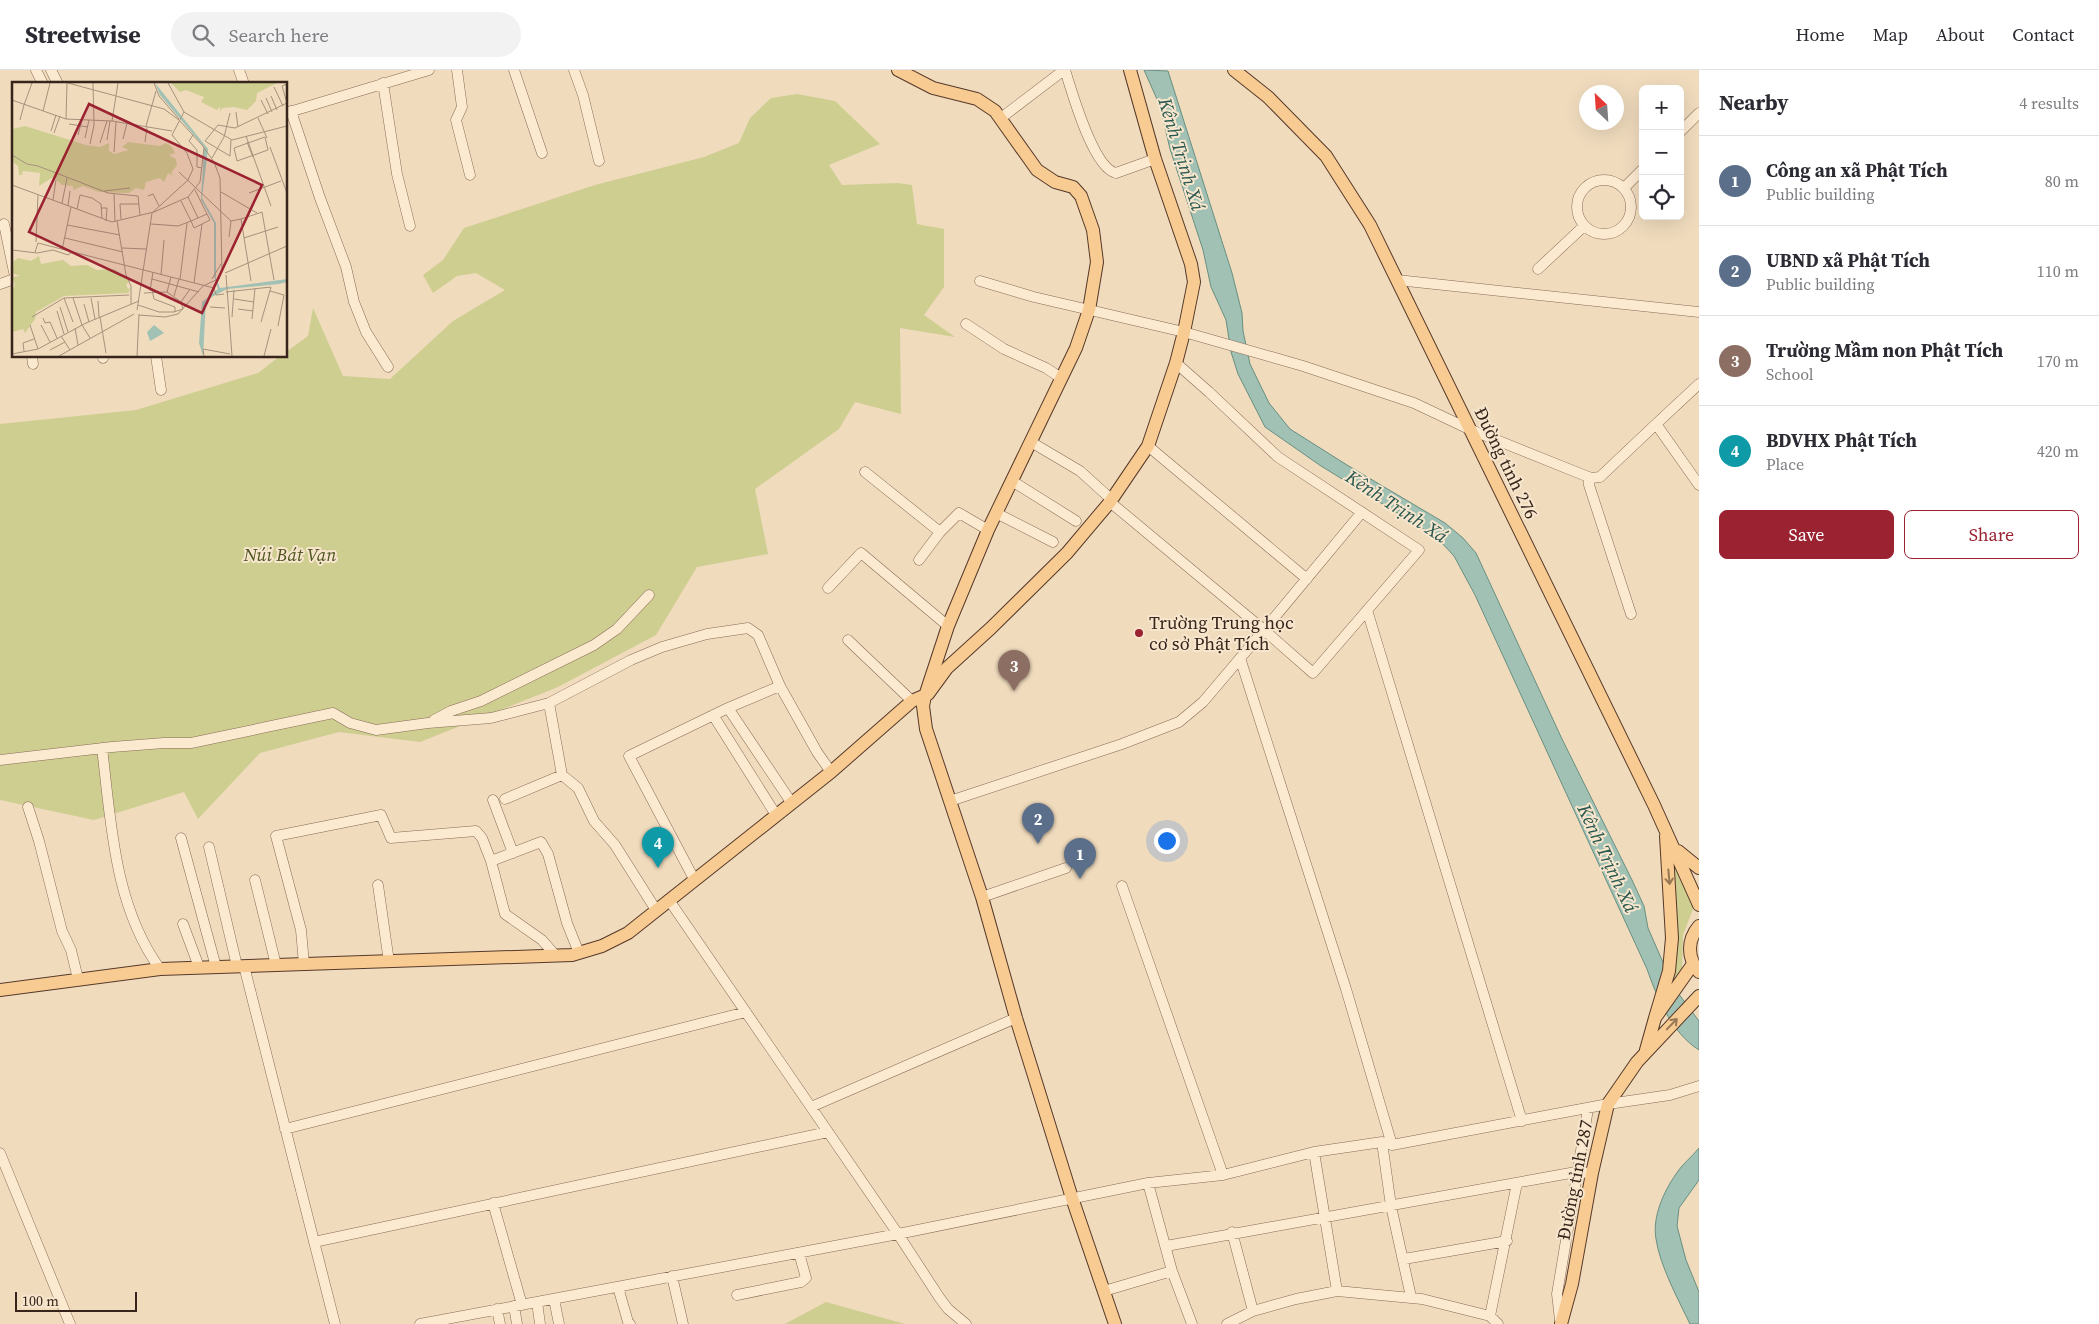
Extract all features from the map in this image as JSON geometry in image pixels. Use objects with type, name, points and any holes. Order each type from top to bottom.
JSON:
[{"type":"main road","points":[[898,70],[934,88],[977,99],[995,111],[1012,132],[1021,150],[1037,170],[1055,182],[1073,186],[1084,203],[1096,245],[1097,262],[1089,310],[1076,348],[988,530],[948,626],[923,706],[926,729],[982,897],[1016,1018],[1072,1198],[1115,1324]]},
{"type":"main road","points":[[0,990],[160,969],[572,956],[602,946],[628,933],[831,772],[912,701],[925,696],[947,668],[1068,553],[1110,500],[1148,446],[1176,363],[1192,291],[1192,272],[1155,160],[1130,70]]},
{"type":"main road","name":"Đường tỉnh 276","points":[[1234,70],[1268,97],[1326,156],[1360,209],[1397,280],[1674,847],[1699,905]]},
{"type":"main road","points":[[1655,1018],[1669,971],[1672,938],[1665,829]]},
{"type":"main road","points":[[1674,847],[1692,865],[1699,868]]},
{"type":"main road","points":[[1696,968],[1690,954],[1690,943],[1699,926]]},
{"type":"main road","name":"Đường tỉnh 287","points":[[1645,1053],[1655,1018],[1696,968]]},
{"type":"main road","name":"Đường tỉnh 287","points":[[1561,1324],[1572,1284],[1592,1173],[1608,1104],[1645,1053],[1699,996]]},
{"type":"main road","points":[[1686,1010],[1699,1007]]},
{"type":"street","points":[[36,70],[42,82]]},
{"type":"street","points":[[51,70],[57,82]]},
{"type":"street","points":[[239,70],[243,82]]},
{"type":"street","points":[[388,367],[366,332],[354,302],[346,267],[289,112],[429,70]]},
{"type":"street","points":[[457,70],[462,107],[456,120],[470,175]]},
{"type":"street","points":[[514,70],[542,153]]},
{"type":"street","points":[[574,70],[583,95],[599,161]]},
{"type":"street","points":[[1001,118],[1064,70],[1092,147],[1108,170],[1116,173],[1155,160]]},
{"type":"street","points":[[383,83],[397,174],[410,226]]},
{"type":"street","points":[[1682,130],[1699,113]]},
{"type":"street","points":[[1624,188],[1639,173]]},
{"type":"street","points":[[1607,180],[1616,182],[1624,188],[1632,203],[1629,220],[1623,227],[1608,234],[1599,234],[1584,226],[1579,218],[1577,209],[1578,199],[1582,191],[1589,184],[1607,180]]},
{"type":"street","points":[[2,225],[12,264]]},
{"type":"street","points":[[1538,270],[1584,226]]},
{"type":"street","points":[[0,284],[12,279]]},
{"type":"street","points":[[1397,280],[1699,312]]},
{"type":"street","points":[[980,281],[1034,297],[1184,332],[1255,351],[1414,403],[1469,429],[1589,478],[1600,477],[1699,384]]},
{"type":"street","points":[[966,324],[1004,349],[1046,368],[1061,378]]},
{"type":"street","points":[[156,358],[161,390]]},
{"type":"street","points":[[1031,442],[1080,471],[1110,500],[1313,672],[1419,550],[1278,457],[1176,363]]},
{"type":"street","points":[[1656,424],[1699,485]]},
{"type":"street","points":[[1148,446],[1307,579]]},
{"type":"street","points":[[865,472],[940,532]]},
{"type":"street","points":[[1589,478],[1589,485],[1631,614]]},
{"type":"street","points":[[1012,481],[1076,521]]},
{"type":"street","points":[[950,801],[1169,728],[1194,712],[1362,512]]},
{"type":"street","points":[[919,560],[940,532],[959,513],[988,530]]},
{"type":"street","points":[[996,513],[1053,542]]},
{"type":"street","points":[[828,588],[861,553],[948,626]]},
{"type":"street","points":[[428,723],[451,711],[481,702],[594,645],[617,629],[649,595]]},
{"type":"street","points":[[1367,610],[1522,1121]]},
{"type":"street","points":[[0,760],[102,748],[164,743],[191,743],[333,713],[350,723],[376,730],[428,723],[491,718],[549,703],[623,664],[662,648],[707,634],[748,628],[758,635],[780,686],[831,772]]},
{"type":"street","points":[[848,640],[912,701]]},
{"type":"street","points":[[1240,658],[1346,989],[1387,1143],[1391,1206],[1404,1259],[1410,1298]]},
{"type":"street","points":[[694,879],[629,756],[728,708],[780,686]]},
{"type":"street","points":[[549,703],[562,775],[578,788],[594,821],[615,845],[656,910]]},
{"type":"street","points":[[728,708],[791,802]]},
{"type":"street","points":[[713,715],[776,815]]},
{"type":"street","points":[[102,748],[115,859],[138,928],[149,953],[160,969]]},
{"type":"street","points":[[505,799],[562,775]]},
{"type":"street","points":[[493,800],[513,853]]},
{"type":"street","points":[[28,807],[40,841],[62,931],[71,950],[78,980]]},
{"type":"street","points":[[304,964],[301,930],[276,836],[381,815],[391,838],[476,831],[482,838],[491,861],[505,914],[542,940],[556,956]]},
{"type":"street","points":[[181,838],[216,967]]},
{"type":"street","points":[[491,861],[542,842],[548,854],[567,923],[579,953]]},
{"type":"street","points":[[209,847],[285,1129],[334,1324]]},
{"type":"street","points":[[982,897],[1066,868]]},
{"type":"street","points":[[255,880],[276,965]]},
{"type":"street","points":[[378,885],[389,962]]},
{"type":"street","points":[[1122,886],[1222,1176]]},
{"type":"street","points":[[669,900],[948,1309],[966,1324]]},
{"type":"street","points":[[183,924],[199,967]]},
{"type":"street","points":[[285,1129],[746,1012]]},
{"type":"street","points":[[811,1107],[1016,1018]]},
{"type":"street","points":[[421,1324],[898,1234],[1148,1183],[1222,1176],[1314,1152],[1387,1143],[1522,1121],[1608,1104],[1670,1095],[1699,1086]]},
{"type":"street","points":[[1561,1324],[1557,1294],[1588,1109]]},
{"type":"street","points":[[314,1242],[828,1132]]},
{"type":"street","points":[[1314,1152],[1337,1291]]},
{"type":"street","points":[[0,1153],[70,1324]]},
{"type":"street","points":[[1166,1246],[1232,1232],[1391,1206],[1576,1172],[1592,1173]]},
{"type":"street","points":[[1490,1316],[1518,1182]]},
{"type":"street","points":[[1148,1183],[1172,1271],[1192,1324]]},
{"type":"street","points":[[493,1204],[518,1306],[517,1324]]},
{"type":"street","points":[[1232,1232],[1253,1311]]},
{"type":"street","points":[[1404,1259],[1507,1241]]},
{"type":"street","points":[[736,1295],[801,1282],[806,1278],[799,1252]]},
{"type":"street","points":[[1104,1291],[1172,1271]]},
{"type":"street","points":[[672,1276],[684,1324]]},
{"type":"street","points":[[618,1287],[630,1324]]},
{"type":"street","points":[[1227,1324],[1253,1311],[1296,1299],[1337,1291],[1410,1298],[1446,1304],[1490,1316],[1498,1324]]},
{"type":"street","points":[[554,1299],[559,1324]]},
{"type":"street","points":[[537,1302],[540,1324]]},
{"type":"street","points":[[498,1309],[500,1324]]},
{"type":"green space","name":"Núi Bát Vạn","points":[[797,94],[835,101],[880,144],[829,165],[842,185],[897,183],[912,185],[917,224],[944,229],[944,287],[924,315],[955,337],[900,328],[901,414],[855,402],[839,429],[755,489],[768,554],[697,567],[656,635],[558,687],[420,742],[339,732],[260,753],[198,819],[184,792],[94,820],[0,800],[0,424],[136,410],[258,373],[277,358],[288,358],[288,351],[308,336],[313,308],[343,376],[390,379],[453,321],[505,290],[476,273],[457,276],[433,293],[423,275],[443,260],[464,228],[595,185],[704,157],[739,143],[750,118],[771,98]]},
{"type":"green space","points":[[1673,860],[1692,901],[1693,909],[1683,935],[1682,969],[1670,987]]},
{"type":"green space","points":[[826,1302],[905,1324],[785,1324]]},
{"type":"water","name":"Kênh Trịnh Xá","points":[[1144,70],[1168,71],[1232,273],[1242,313],[1243,331],[1250,364],[1269,403],[1290,429],[1445,523],[1463,538],[1476,553],[1562,739],[1644,906],[1648,928],[1665,967],[1678,993],[1699,1021],[1699,1050],[1689,1043],[1673,1025],[1661,1003],[1475,595],[1454,556],[1430,533],[1321,466],[1265,427],[1238,374],[1231,352],[1226,320],[1211,287],[1203,250],[1170,149],[1160,106]]},
{"type":"water","points":[[1699,1148],[1699,1180],[1679,1208],[1677,1226],[1686,1260],[1699,1292],[1699,1324],[1690,1324],[1665,1271],[1655,1231],[1657,1213],[1667,1188],[1678,1170]]},
{"type":"place","name":"Trường Trung học cơ sở Phật Tích","points":[[1139,633]]},
{"type":"place","name":"Trường Mầm non Phật Tích","points":[[1014,691]]},
{"type":"place","name":"UBND xã Phật Tích","points":[[1038,844]]},
{"type":"place","name":"BDVHX Phật Tích","points":[[658,868]]},
{"type":"place","name":"Công an xã Phật Tích","points":[[1080,879]]}]
